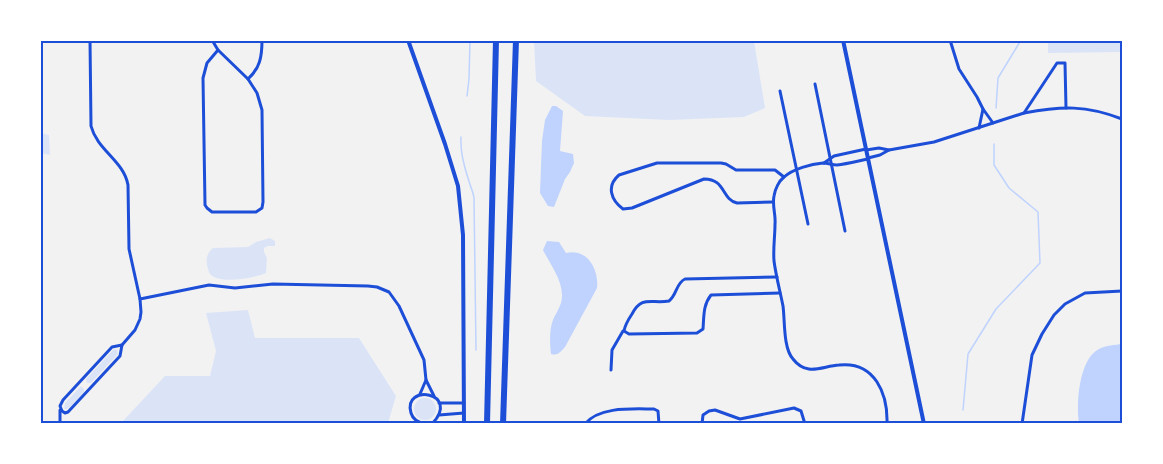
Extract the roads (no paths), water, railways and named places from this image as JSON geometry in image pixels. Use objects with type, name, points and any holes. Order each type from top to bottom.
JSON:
[{"type":"highway","points":[[487,423],[496,40]]},
{"type":"highway","points":[[503,423],[516,40]]},
{"type":"street","points":[[60,422],[120,356],[122,345],[135,330],[141,312],[129,249],[128,185],[123,170],[97,140],[91,126],[90,40]]},
{"type":"street","points":[[212,40],[218,50],[248,79],[257,93],[262,110],[263,202],[261,208],[256,212],[213,212],[207,208],[204,201],[203,78],[207,63],[218,50]]},
{"type":"street","points":[[248,79],[255,73],[260,62],[262,40]]},
{"type":"street","points":[[408,40],[446,144],[458,186],[464,235],[464,423]]},
{"type":"street","points":[[843,40],[924,423]]},
{"type":"street","points":[[950,40],[959,69],[993,123]]},
{"type":"street","points":[[1024,113],[1057,63],[1065,63],[1066,108]]},
{"type":"street","points":[[815,84],[845,231]]},
{"type":"street","points":[[780,91],[808,224]]},
{"type":"street","points":[[824,163],[840,165],[868,159],[889,150],[934,142],[1024,113],[1076,107],[1092,109],[1122,119]]},
{"type":"street","points":[[979,128],[983,109]]},
{"type":"street","points":[[887,423],[882,389],[867,372],[844,364],[818,370],[808,369],[793,360],[788,348],[774,258],[776,221],[774,194],[784,177],[796,170],[824,163],[839,155],[879,148],[889,150]]},
{"type":"street","points":[[774,202],[737,203],[728,199],[719,184],[713,180],[704,179],[632,208],[623,209],[617,204],[610,186],[620,175],[660,163],[724,163],[736,170],[777,171],[784,177]]},
{"type":"street","points":[[611,369],[612,350],[638,304],[669,301],[674,296],[679,283],[685,279],[777,277]]},
{"type":"street","points":[[140,299],[210,285],[235,288],[273,284],[377,287],[388,292],[399,306],[424,360],[426,380],[439,403],[440,410],[432,423],[420,423],[413,417],[410,408],[426,380]]},
{"type":"street","points":[[1022,423],[1032,355],[1037,342],[1054,315],[1065,304],[1084,293],[1122,291]]},
{"type":"street","points":[[624,330],[629,334],[697,333],[703,328],[704,309],[711,295],[781,293]]},
{"type":"street","points":[[60,422],[60,406],[63,400],[112,346],[122,345]]},
{"type":"street","points":[[420,394],[434,396]]},
{"type":"street","points":[[439,403],[464,404]]},
{"type":"street","points":[[60,406],[62,411],[67,412]]},
{"type":"street","points":[[702,423],[704,414],[711,410],[740,419],[794,408],[801,411],[805,423]]},
{"type":"street","points":[[585,423],[589,419],[611,411],[654,409],[658,411],[659,423]]},
{"type":"street","points":[[439,415],[464,414]]},
{"type":"water","points":[[552,106],[563,111],[560,151],[573,154],[574,163],[554,207],[548,206],[540,193],[542,141],[545,120]]},
{"type":"water","points":[[547,241],[559,242],[566,253],[574,252],[586,257],[594,268],[597,281],[597,288],[565,347],[555,354],[551,354],[550,333],[562,296],[560,282],[543,250]]},
{"type":"water","points":[[1122,344],[1122,423],[1079,423],[1080,382],[1087,362],[1099,349]]},
{"type":"waterway","points":[[467,96],[470,40]]},
{"type":"waterway","points":[[996,108],[998,78],[1021,40]]},
{"type":"waterway","points":[[461,137],[465,168],[474,198],[476,350]]},
{"type":"waterway","points":[[963,410],[968,354],[996,309],[1040,263],[1038,212],[1009,188],[994,165],[994,144]]}]
